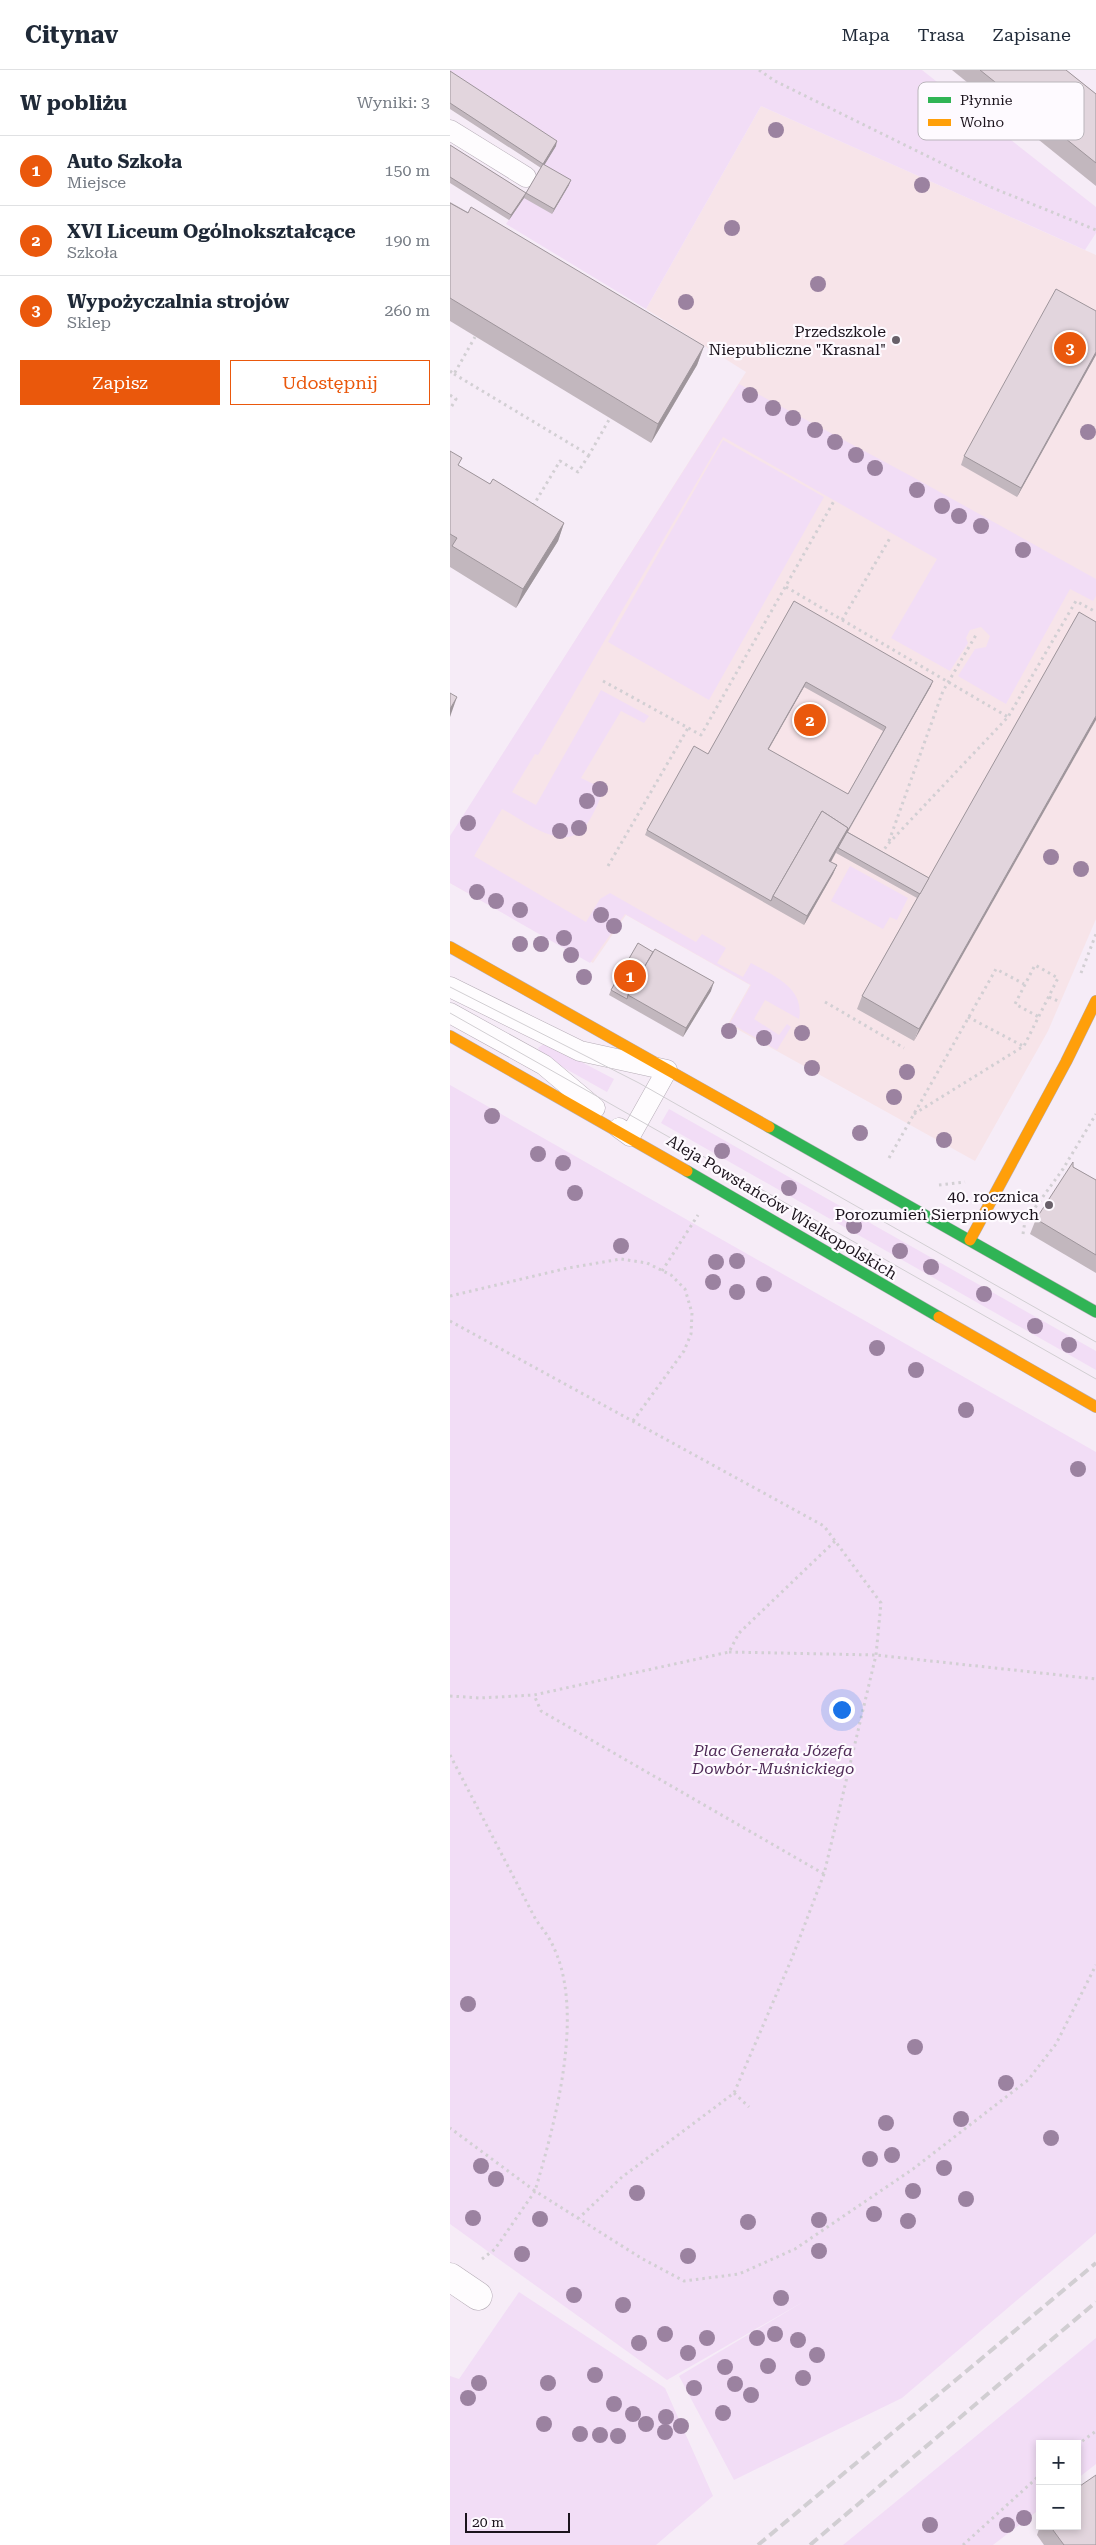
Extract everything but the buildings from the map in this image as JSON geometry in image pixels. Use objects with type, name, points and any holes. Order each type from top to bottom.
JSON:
[{"type":"street","points":[[450,947],[1096,1312]]},
{"type":"street","points":[[970,1240],[1096,1002]]},
{"type":"street","name":"Aleja Powstańców Wielkopolskich","points":[[450,1036],[630,1136],[907,1300],[1096,1407]]},
{"type":"street","points":[[450,2277],[478,2296]]},
{"type":"lane","points":[[450,130],[526,178]]},
{"type":"lane","points":[[450,987],[580,1052],[666,1070],[630,1136],[544,1065],[450,1013]]},
{"type":"path","points":[[759,70],[776,81],[988,186],[1096,230]]},
{"type":"path","points":[[475,337],[452,373],[589,455]]},
{"type":"path","points":[[450,395],[456,399],[450,409]]},
{"type":"path","points":[[530,512],[560,461],[578,472],[610,418]]},
{"type":"path","points":[[602,681],[701,735],[834,501]]},
{"type":"path","points":[[842,620],[890,538]]},
{"type":"path","points":[[786,587],[1008,717]]},
{"type":"path","points":[[880,856],[888,844],[1008,717],[1076,601],[1096,612]]},
{"type":"path","points":[[888,844],[943,691],[976,635]]},
{"type":"path","points":[[608,866],[688,728]]},
{"type":"path","points":[[1079,980],[1096,934]]},
{"type":"path","points":[[914,1114],[1024,1046],[1039,1017],[1058,978],[1034,966],[1015,1004],[1039,1017]]},
{"type":"path","points":[[887,1161],[996,969],[1024,984]]},
{"type":"path","points":[[825,1002],[904,1048]]},
{"type":"path","points":[[968,1017],[1024,1046]]},
{"type":"path","points":[[994,1196],[1029,1216],[1063,1169],[1096,1114]]},
{"type":"path","points":[[935,1185],[968,1182]]},
{"type":"path","points":[[662,1271],[698,1214]]},
{"type":"path","points":[[450,1296],[568,1268],[621,1259],[647,1263],[670,1275],[685,1289],[692,1313],[691,1334],[684,1351],[633,1421]]},
{"type":"path","points":[[450,1321],[824,1526],[881,1603],[876,1655],[824,1874],[792,1958],[734,2093],[622,2177],[579,2218]]},
{"type":"path","points":[[729,1652],[739,1633],[835,1541]]},
{"type":"path","points":[[450,1696],[480,1698],[534,1695],[729,1652],[876,1655],[1096,1679]]},
{"type":"path","points":[[534,1695],[541,1711],[824,1874]]},
{"type":"path","points":[[450,1755],[536,1920],[551,1943],[562,1974],[568,2009],[566,2052],[553,2132],[535,2191],[495,2249]]},
{"type":"path","points":[[450,2128],[535,2191],[641,2258],[684,2281],[740,2274],[795,2249],[913,2169],[1028,2080],[1056,2044],[1096,1965]]},
{"type":"path","points":[[734,2093],[749,2107]]},
{"type":"path","points":[[1081,2442],[1096,2431]]},
{"type":"path","points":[[964,2545],[1036,2479]]},
{"type":"shaded area","points":[[761,106],[1096,255],[1096,919],[1048,1031],[975,1161],[728,1024],[750,985],[626,915],[593,963],[450,883],[450,837],[746,372],[646,309]]},
{"type":"green space","points":[[450,70],[922,70],[937,82],[918,82],[918,140],[1011,140],[1096,207],[1096,233],[1085,250],[761,106],[646,309],[506,224],[542,169],[450,77]]},
{"type":"green space","points":[[739,384],[911,476],[1096,579],[1096,596],[1093,601],[1070,589],[1006,704],[958,676],[975,649],[986,647],[990,636],[981,627],[970,630],[966,638],[968,643],[950,671],[891,638],[937,559],[723,437],[538,755],[535,754],[512,792],[536,805],[601,690],[649,716],[644,723],[621,711],[581,778],[604,789],[590,820],[578,833],[568,837],[557,836],[545,833],[502,809],[474,856],[586,922],[600,899],[610,893],[696,942],[702,934],[726,948],[717,963],[743,977],[751,963],[778,978],[793,991],[800,1008],[799,1019],[765,1000],[754,1019],[779,1035],[787,1024],[791,1027],[777,1050],[730,1023],[751,985],[625,914],[590,963],[450,883],[450,836]]},
{"type":"green space","points":[[723,440],[824,497],[709,700],[608,642]]},
{"type":"green space","points":[[850,866],[908,898],[897,920],[890,917],[883,929],[831,901]]},
{"type":"green space","points":[[545,1043],[614,1079],[607,1092],[541,1055],[538,1048]]},
{"type":"green space","name":"Plac Generała Józefa Dowbór-Muśnickiego","points":[[450,1085],[1096,1452],[1096,2233],[902,2398],[734,2480],[679,2376],[808,2299],[667,2380],[450,2224]]},
{"type":"green space","points":[[669,1109],[1096,1351],[1096,1370],[661,1123]]},
{"type":"green space","points":[[519,2292],[665,2388],[713,2496],[656,2545],[450,2545],[450,2376],[459,2379]]},
{"type":"green space","points":[[1096,2338],[1096,2464],[1081,2476],[1081,2440],[1036,2440],[1036,2512],[993,2545],[843,2545]]},
{"type":"tram line","points":[[450,987],[639,1083],[1096,1342]]},
{"type":"tram line","points":[[450,1013],[1096,1379]]},
{"type":"railway","points":[[758,2545],[1096,2263]]},
{"type":"railway","points":[[810,2545],[1096,2302]]},
{"type":"traffic: fast","points":[[769,1127],[1096,1312]]},
{"type":"traffic: fast","points":[[687,1171],[939,1317]]},
{"type":"traffic: slow","points":[[450,947],[769,1127]]},
{"type":"traffic: slow","points":[[970,1240],[1066,1062],[1096,1001]]},
{"type":"traffic: slow","points":[[450,1036],[687,1171]]},
{"type":"traffic: slow","points":[[939,1317],[1096,1407]]},
{"type":"place","name":"Przedszkole Niepubliczne \"Krasnal\"","points":[[896,340]]},
{"type":"place","name":"Wypożyczalnia strojów","points":[[1070,348]]},
{"type":"place","name":"XVI Liceum Ogólnokształcące","points":[[810,720]]},
{"type":"place","name":"Auto Szkoła","points":[[630,976]]},
{"type":"place","name":"40. rocznica Porozumień Sierpniowych","points":[[1049,1205]]}]
